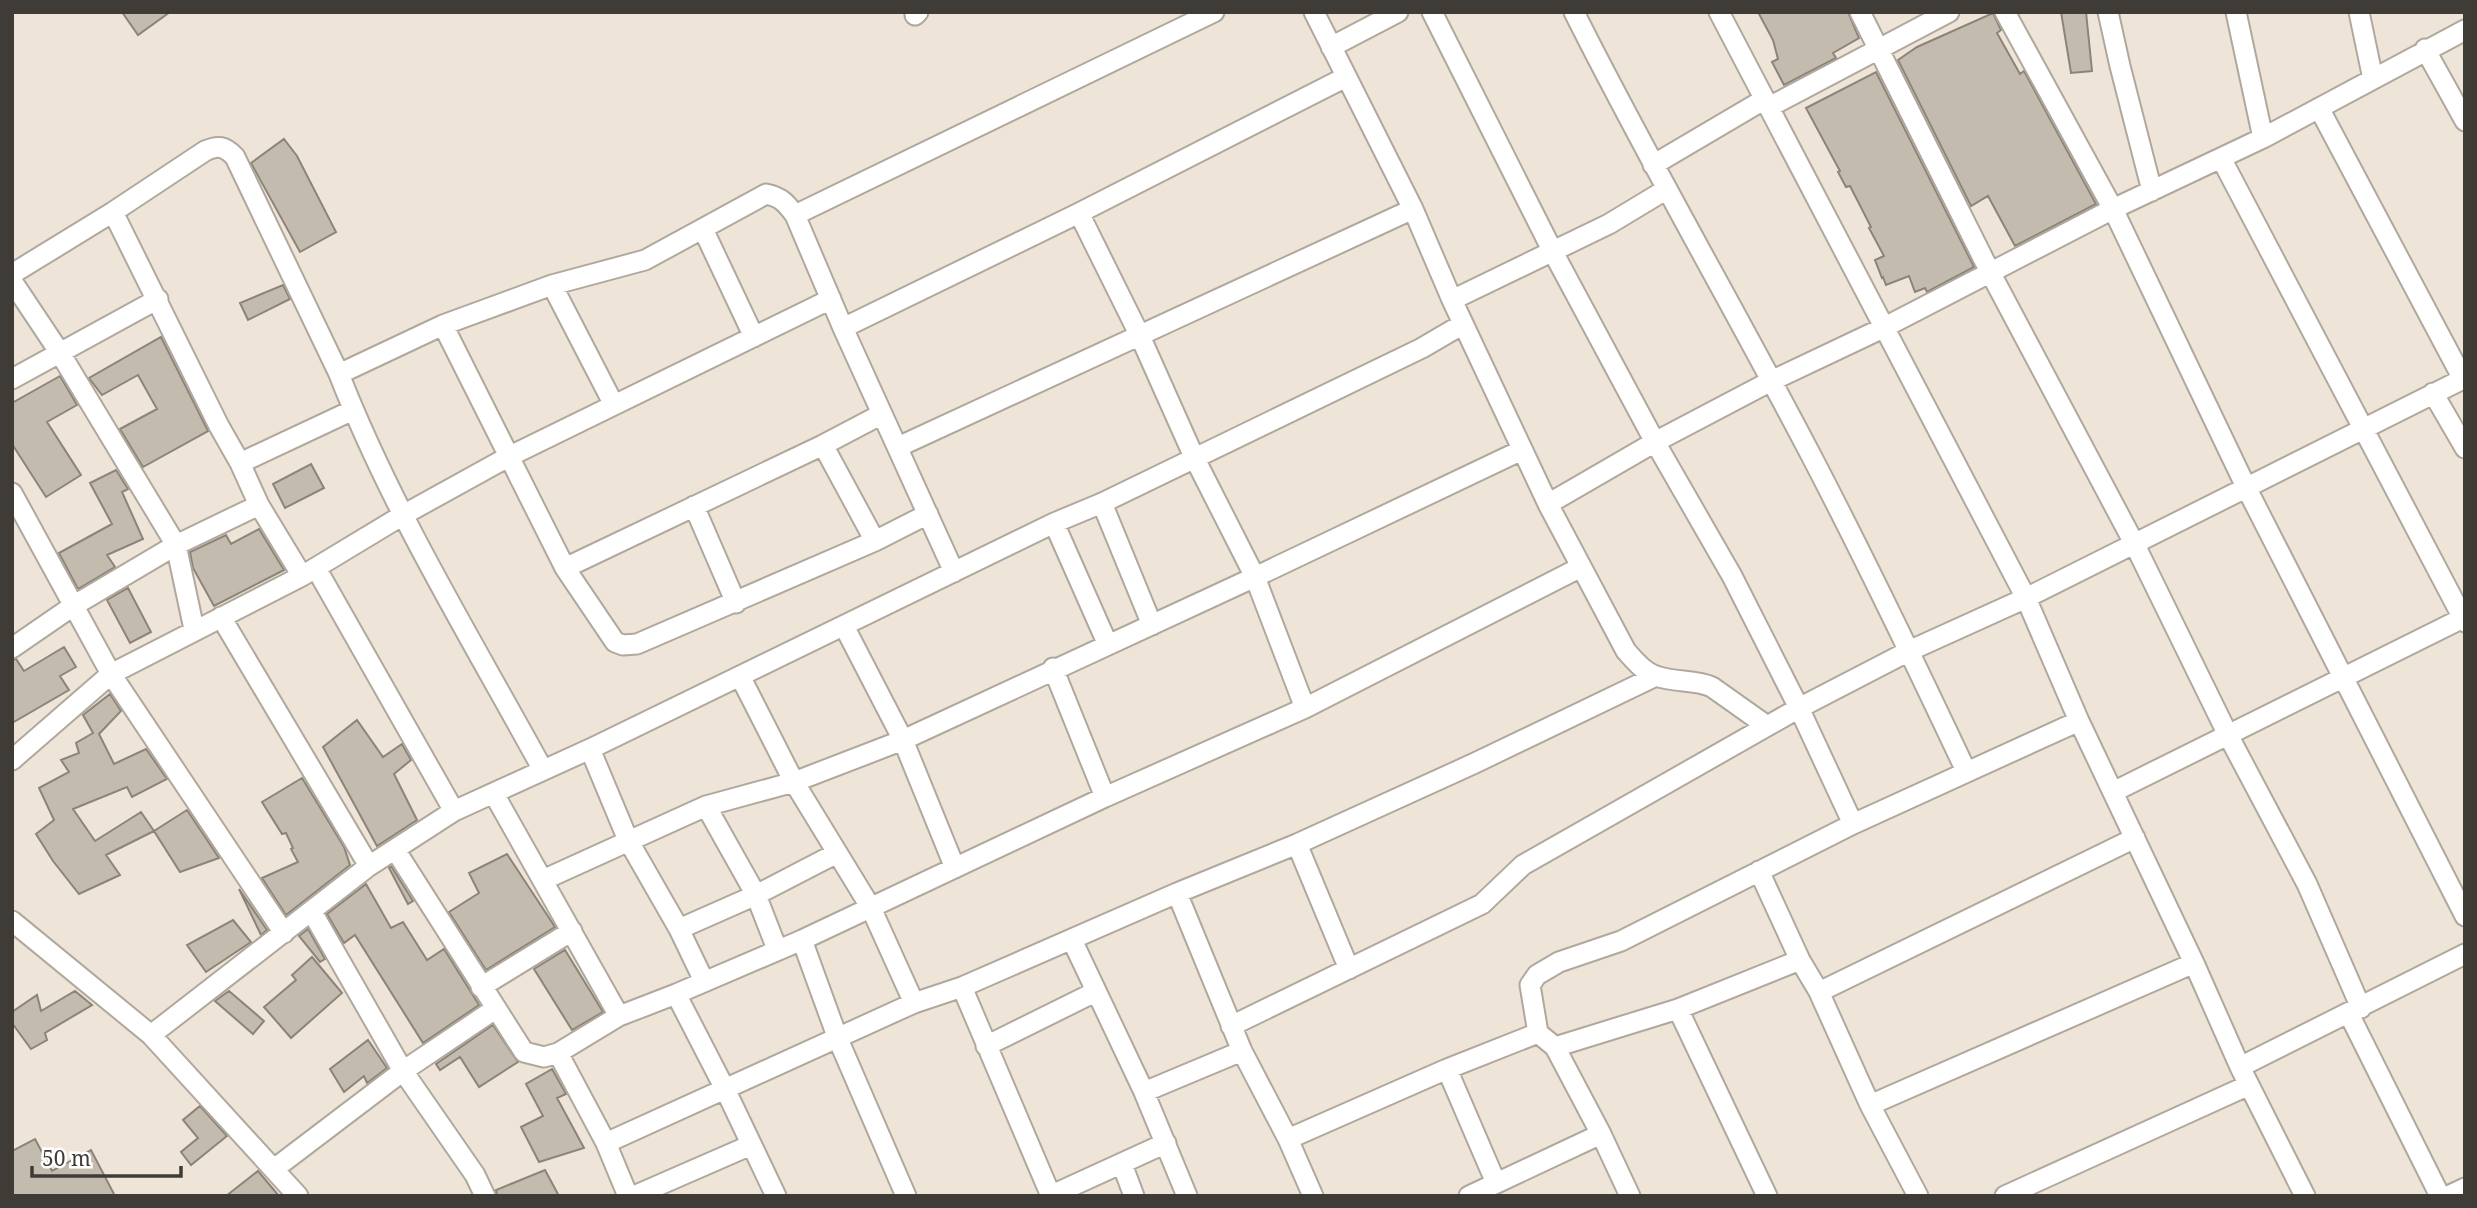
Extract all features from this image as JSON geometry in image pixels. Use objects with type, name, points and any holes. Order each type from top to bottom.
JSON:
[{"type":"street","points":[[795,215],[1214,12]]},
{"type":"street","points":[[1314,12],[1413,209],[1452,300],[1548,504],[1626,651],[1640,666],[1656,676],[1703,682],[1767,726]]},
{"type":"street","points":[[1331,47],[1398,12]]},
{"type":"street","points":[[1432,12],[1553,252],[1655,442],[1732,576],[1799,708],[1853,824]]},
{"type":"street","points":[[1574,12],[1653,165],[1772,381],[1909,650],[1966,771]]},
{"type":"street","points":[[1719,12],[2026,598],[2079,721],[2194,963],[2240,1067],[2305,1196]]},
{"type":"street","points":[[1860,12],[1990,272],[2134,543],[2228,735],[2307,884],[2355,1011],[2440,1196]]},
{"type":"street","points":[[1653,165],[1767,103],[1949,12]]},
{"type":"street","points":[[2005,12],[2113,209],[2246,489],[2465,916]]},
{"type":"street","points":[[2108,12],[2152,191]]},
{"type":"street","points":[[2236,12],[2263,138]]},
{"type":"street","points":[[2359,12],[2373,79]]},
{"type":"street","points":[[1548,504],[1655,442],[1772,381],[1883,328],[2113,209],[2263,138],[2465,30]]},
{"type":"street","points":[[2426,49],[2465,121]]},
{"type":"street","points":[[843,328],[1079,213],[1346,77]]},
{"type":"street","points":[[1231,1026],[1482,904],[1523,865],[1799,708],[1909,650],[2026,598],[2464,378],[2319,108]]},
{"type":"street","points":[[12,274],[205,151],[217,146],[228,149],[235,157],[339,374],[402,515],[543,770]]},
{"type":"street","points":[[2113,792],[2464,618],[2221,158]]},
{"type":"street","points":[[1452,300],[1609,224],[1667,189]]},
{"type":"street","points":[[339,374],[443,325],[552,285],[645,260],[766,194],[784,201],[795,215],[843,328],[954,572]]},
{"type":"street","points":[[898,447],[1413,209]]},
{"type":"street","points":[[113,212],[259,505],[309,572],[454,811]]},
{"type":"street","points":[[1079,213],[1140,336],[1194,457],[1255,577],[1305,708]]},
{"type":"street","points":[[703,229],[754,337]]},
{"type":"street","points":[[12,281],[60,353],[176,545],[194,629]]},
{"type":"street","points":[[552,285],[614,405]]},
{"type":"street","points":[[12,379],[158,299]]},
{"type":"street","points":[[12,760],[110,674],[309,572],[402,515],[508,457],[831,299]]},
{"type":"street","points":[[151,1035],[369,866],[454,811],[590,749],[1054,523],[1102,503],[1422,348],[1463,324]]},
{"type":"street","points":[[443,325],[565,568],[615,642],[623,645],[637,644],[875,541],[928,514]]},
{"type":"street","points":[[2433,393],[2465,447]]},
{"type":"street","points":[[240,463],[353,410]]},
{"type":"street","points":[[565,568],[823,445],[882,414]]},
{"type":"street","points":[[823,445],[875,541]]},
{"type":"street","points":[[544,880],[706,806],[794,782],[903,740],[1522,450]]},
{"type":"street","points":[[12,493],[110,674],[284,933]]},
{"type":"street","points":[[1102,503],[1152,625]]},
{"type":"street","points":[[12,648],[73,606],[176,545],[259,505]]},
{"type":"street","points":[[694,506],[736,603]]},
{"type":"street","points":[[1054,523],[1108,645]]},
{"type":"street","points":[[396,850],[524,1052],[544,1057],[558,1053],[619,1016],[802,940],[1105,797],[1305,708],[1581,567]]},
{"type":"street","points":[[221,617],[369,866]]},
{"type":"street","points":[[844,626],[903,740],[955,868]]},
{"type":"street","points":[[1054,668],[1105,797]]},
{"type":"street","points":[[740,676],[794,782],[871,908],[914,1003]]},
{"type":"street","points":[[606,1143],[726,1091],[914,1003],[962,987],[1297,844],[1475,764],[1656,676]]},
{"type":"street","points":[[1630,1196],[1555,1047],[1538,1033],[1530,985],[1537,975],[1559,962],[1621,941],[1853,824],[2079,721]]},
{"type":"street","points":[[590,749],[628,840],[679,929],[704,981]]},
{"type":"street","points":[[495,794],[619,1016]]},
{"type":"street","points":[[706,806],[756,895],[777,950]]},
{"type":"street","points":[[1819,992],[2135,838]]},
{"type":"street","points":[[1297,844],[1349,969]]},
{"type":"street","points":[[679,929],[756,895],[837,853]]},
{"type":"street","points":[[1759,871],[1800,960],[1819,992],[1870,1105],[1918,1196]]},
{"type":"street","points":[[1177,893],[1241,1051],[1288,1139],[1313,1196]]},
{"type":"street","points":[[312,912],[403,1071],[475,1175],[485,1196]]},
{"type":"street","points":[[12,921],[151,1035],[294,1194]]},
{"type":"street","points":[[481,987],[572,932]]},
{"type":"street","points":[[802,940],[838,1039],[906,1196]]},
{"type":"street","points":[[1072,940],[1144,1092],[1187,1196]]},
{"type":"street","points":[[2240,1067],[2465,954]]},
{"type":"street","points":[[1555,1047],[1678,1009],[1800,960]]},
{"type":"street","points":[[1870,1105],[2194,963]]},
{"type":"street","points":[[962,987],[1050,1196],[1166,1143]]},
{"type":"street","points":[[986,1046],[1095,992]]},
{"type":"street","points":[[676,994],[776,1196]]},
{"type":"street","points":[[274,1169],[403,1071],[495,1009]]},
{"type":"street","points":[[1678,1009],[1767,1196]]},
{"type":"street","points":[[1288,1139],[1447,1069],[1538,1033]]},
{"type":"street","points":[[1144,1092],[1241,1051]]},
{"type":"street","points":[[558,1053],[606,1143],[628,1196]]},
{"type":"street","points":[[1447,1069],[1496,1183]]},
{"type":"street","points":[[2005,1196],[2249,1085]]},
{"type":"street","points":[[1469,1196],[1601,1134]]},
{"type":"street","points":[[634,1196],[751,1145]]},
{"type":"street","points":[[1122,1164],[1134,1196]]},
{"type":"street","points":[[2448,1196],[2465,1188]]},
{"type":"building","points":[[122,12],[170,12],[138,35]]},
{"type":"building","points":[[1758,12],[1848,12],[1859,38],[1833,53],[1836,58],[1784,85],[1772,62],[1778,59],[1773,40]]},
{"type":"building","points":[[2061,12],[2086,12],[2092,71],[2071,73]]},
{"type":"building","points":[[1993,13],[2001,30],[1997,33],[2020,74],[2024,71],[2096,204],[2015,246],[1988,196],[1971,206],[1898,60],[1917,47]]},
{"type":"building","points":[[1876,72],[1974,267],[1927,292],[1925,288],[1915,292],[1909,276],[1886,285],[1875,260],[1884,256],[1869,228],[1871,227],[1850,186],[1846,187],[1806,108]]},
{"type":"building","points":[[284,139],[297,156],[336,232],[300,252],[251,163]]},
{"type":"building","points":[[283,285],[290,299],[248,320],[240,303]]},
{"type":"building","points":[[161,337],[208,431],[143,467],[120,429],[157,409],[138,375],[102,395],[89,378]]},
{"type":"building","points":[[60,376],[77,405],[47,422],[81,475],[46,497],[12,444],[12,403]]},
{"type":"building","points":[[311,464],[324,488],[285,508],[273,484]]},
{"type":"building","points":[[116,470],[128,489],[122,492],[143,539],[107,555],[115,567],[78,589],[59,553],[112,524],[90,483]]},
{"type":"building","points":[[259,529],[284,570],[214,606],[193,568],[190,552],[226,535],[231,544]]},
{"type":"building","points":[[128,588],[151,632],[130,643],[107,600]]},
{"type":"building","points":[[64,647],[76,667],[60,676],[69,690],[12,723],[12,660],[16,659],[24,671]]},
{"type":"building","points":[[110,694],[121,711],[99,734],[114,764],[146,749],[167,779],[132,797],[127,787],[73,809],[95,841],[141,812],[154,831],[106,855],[120,875],[79,894],[36,834],[54,820],[39,788],[69,772],[61,760],[79,753],[76,743],[93,733],[83,715]]},
{"type":"building","points":[[357,720],[383,757],[402,744],[411,760],[394,774],[417,820],[377,846],[323,747]]},
{"type":"building","points":[[302,778],[344,847],[350,865],[286,915],[262,878],[298,862],[286,833],[282,834],[262,802]]},
{"type":"building","points":[[187,810],[219,858],[180,872],[154,831]]},
{"type":"building","points":[[507,854],[555,927],[486,970],[449,912],[479,893],[469,873]]},
{"type":"building","points":[[391,866],[413,901],[408,904],[389,868]]},
{"type":"building","points":[[366,884],[391,928],[403,922],[427,960],[444,949],[479,1005],[423,1043],[355,935],[344,943],[327,914]]},
{"type":"building","points":[[239,889],[267,930],[261,935]]},
{"type":"building","points":[[233,920],[251,942],[206,972],[187,945]]},
{"type":"building","points":[[308,929],[325,959],[320,962],[299,936]]},
{"type":"building","points":[[565,950],[603,1012],[572,1030],[534,969]]},
{"type":"building","points":[[312,957],[342,993],[291,1038],[264,1007],[296,980],[292,975]]},
{"type":"building","points":[[75,991],[92,1005],[45,1033],[47,1040],[31,1049],[12,1023],[12,1012],[37,995],[41,1011]]},
{"type":"building","points":[[229,991],[264,1021],[253,1034],[215,1001]]},
{"type":"building","points":[[493,1025],[518,1062],[479,1087],[460,1057],[440,1070],[436,1064]]},
{"type":"building","points":[[368,1040],[387,1068],[367,1083],[364,1076],[344,1092],[330,1069]]},
{"type":"building","points":[[552,1069],[566,1094],[557,1098],[584,1148],[539,1162],[521,1127],[543,1116],[526,1084]]},
{"type":"building","points":[[200,1106],[227,1136],[191,1165],[181,1152],[198,1138],[183,1120]]},
{"type":"building","points":[[35,1139],[52,1171],[91,1150],[115,1196],[12,1196],[12,1151]]},
{"type":"building","points":[[545,1170],[559,1196],[497,1196],[496,1190]]},
{"type":"building","points":[[258,1171],[279,1196],[226,1196]]}]
